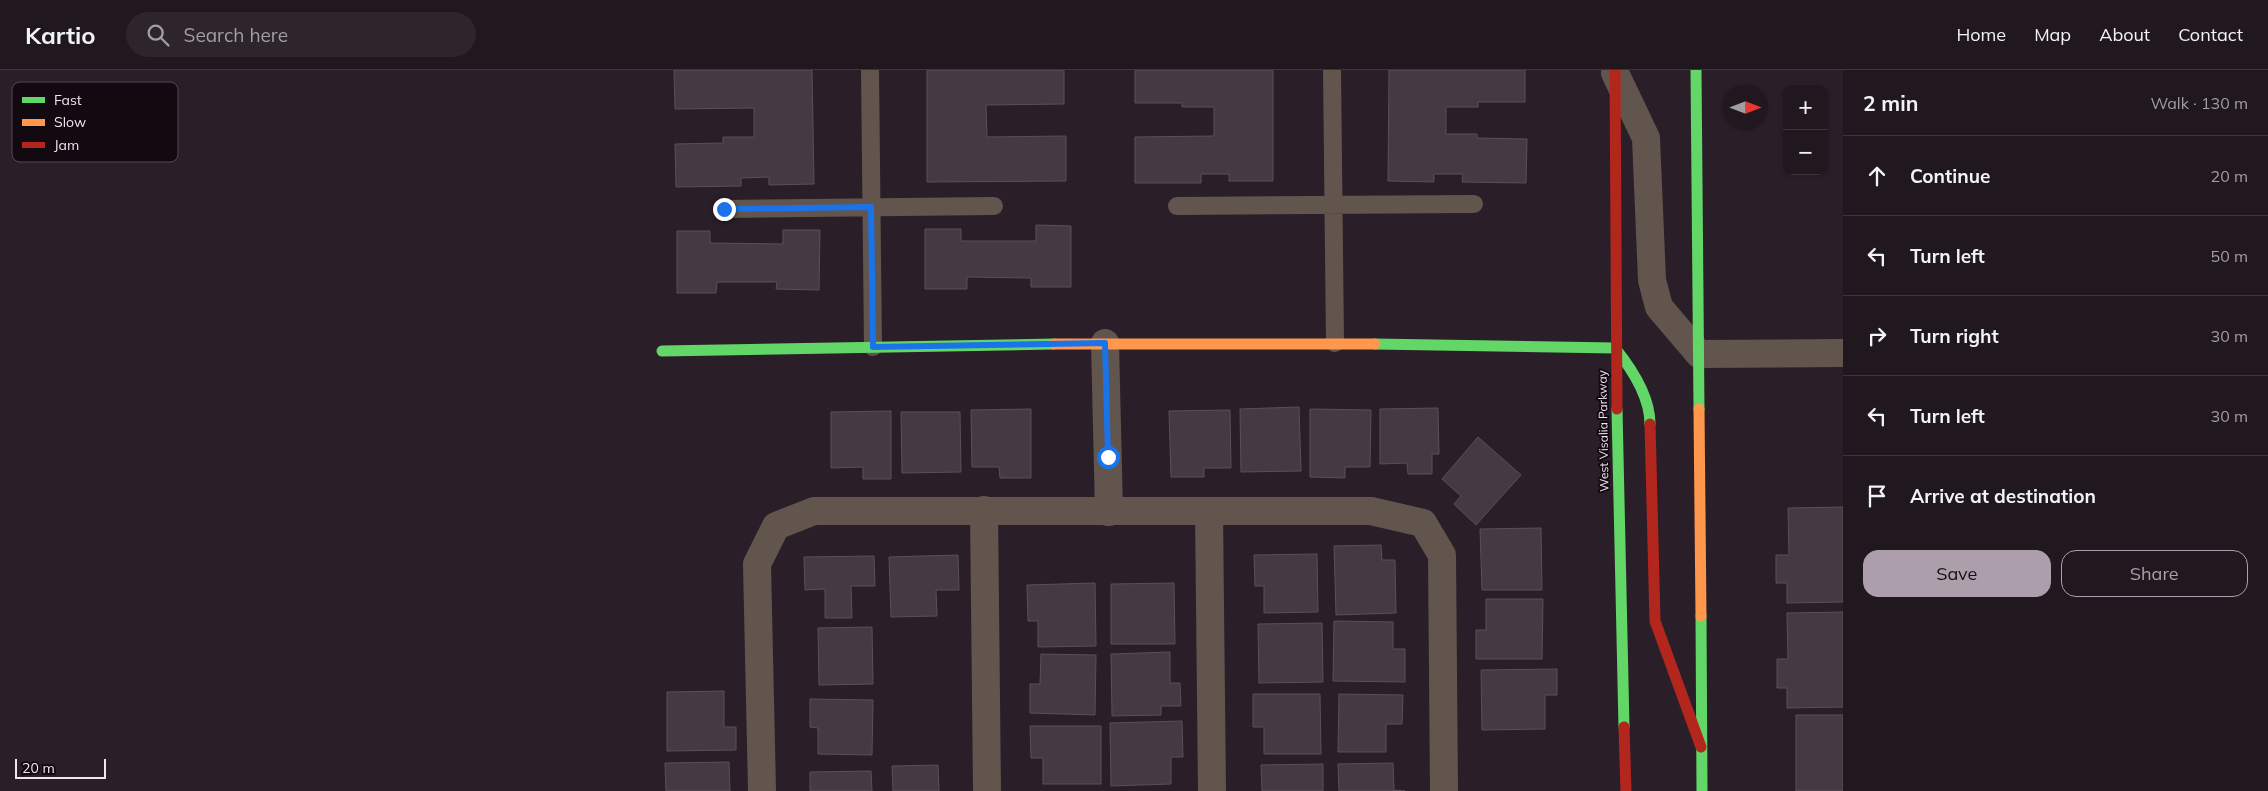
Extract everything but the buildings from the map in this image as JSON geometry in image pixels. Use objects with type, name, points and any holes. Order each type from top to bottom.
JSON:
[{"type":"street","points":[[1696,70],[1702,791]]},
{"type":"street","points":[[1615,72],[1646,138],[1652,280],[1659,307],[1699,354],[1843,353]]},
{"type":"street","name":"West Visalia Parkway","points":[[1615,72],[1615,348],[1626,791]]},
{"type":"street","points":[[662,351],[1105,343],[1335,343],[1615,348],[1631,367],[1643,390],[1650,415],[1655,621],[1701,748]]},
{"type":"street","points":[[1105,343],[1109,512]]},
{"type":"street","points":[[984,510],[987,791]]},
{"type":"street","points":[[762,791],[757,564],[776,526],[814,511],[984,510],[1109,512],[1371,511],[1423,523],[1442,555],[1444,791]]},
{"type":"street","points":[[1209,512],[1212,791]]},
{"type":"lane","points":[[870,70],[873,347]]},
{"type":"lane","points":[[1332,70],[1335,343]]},
{"type":"lane","points":[[1177,206],[1474,204]]},
{"type":"lane","points":[[724,209],[994,206]]},
{"type":"traffic: fast","points":[[1696,70],[1699,409]]},
{"type":"traffic: fast","points":[[662,351],[1054,344]]},
{"type":"traffic: fast","points":[[1375,344],[1615,348],[1639,383],[1647,403],[1650,424]]},
{"type":"traffic: fast","points":[[1617,409],[1624,727]]},
{"type":"traffic: fast","points":[[1701,616],[1702,791]]},
{"type":"traffic: slow","points":[[1054,344],[1375,344]]},
{"type":"traffic: slow","points":[[1699,409],[1701,616]]},
{"type":"traffic: jam","points":[[1615,70],[1617,409]]},
{"type":"traffic: jam","points":[[1650,424],[1655,621],[1701,747]]},
{"type":"traffic: jam","points":[[1624,727],[1626,791]]},
{"type":"route","points":[[724,209],[871,207],[873,347],[1105,343],[1108,457]]}]
